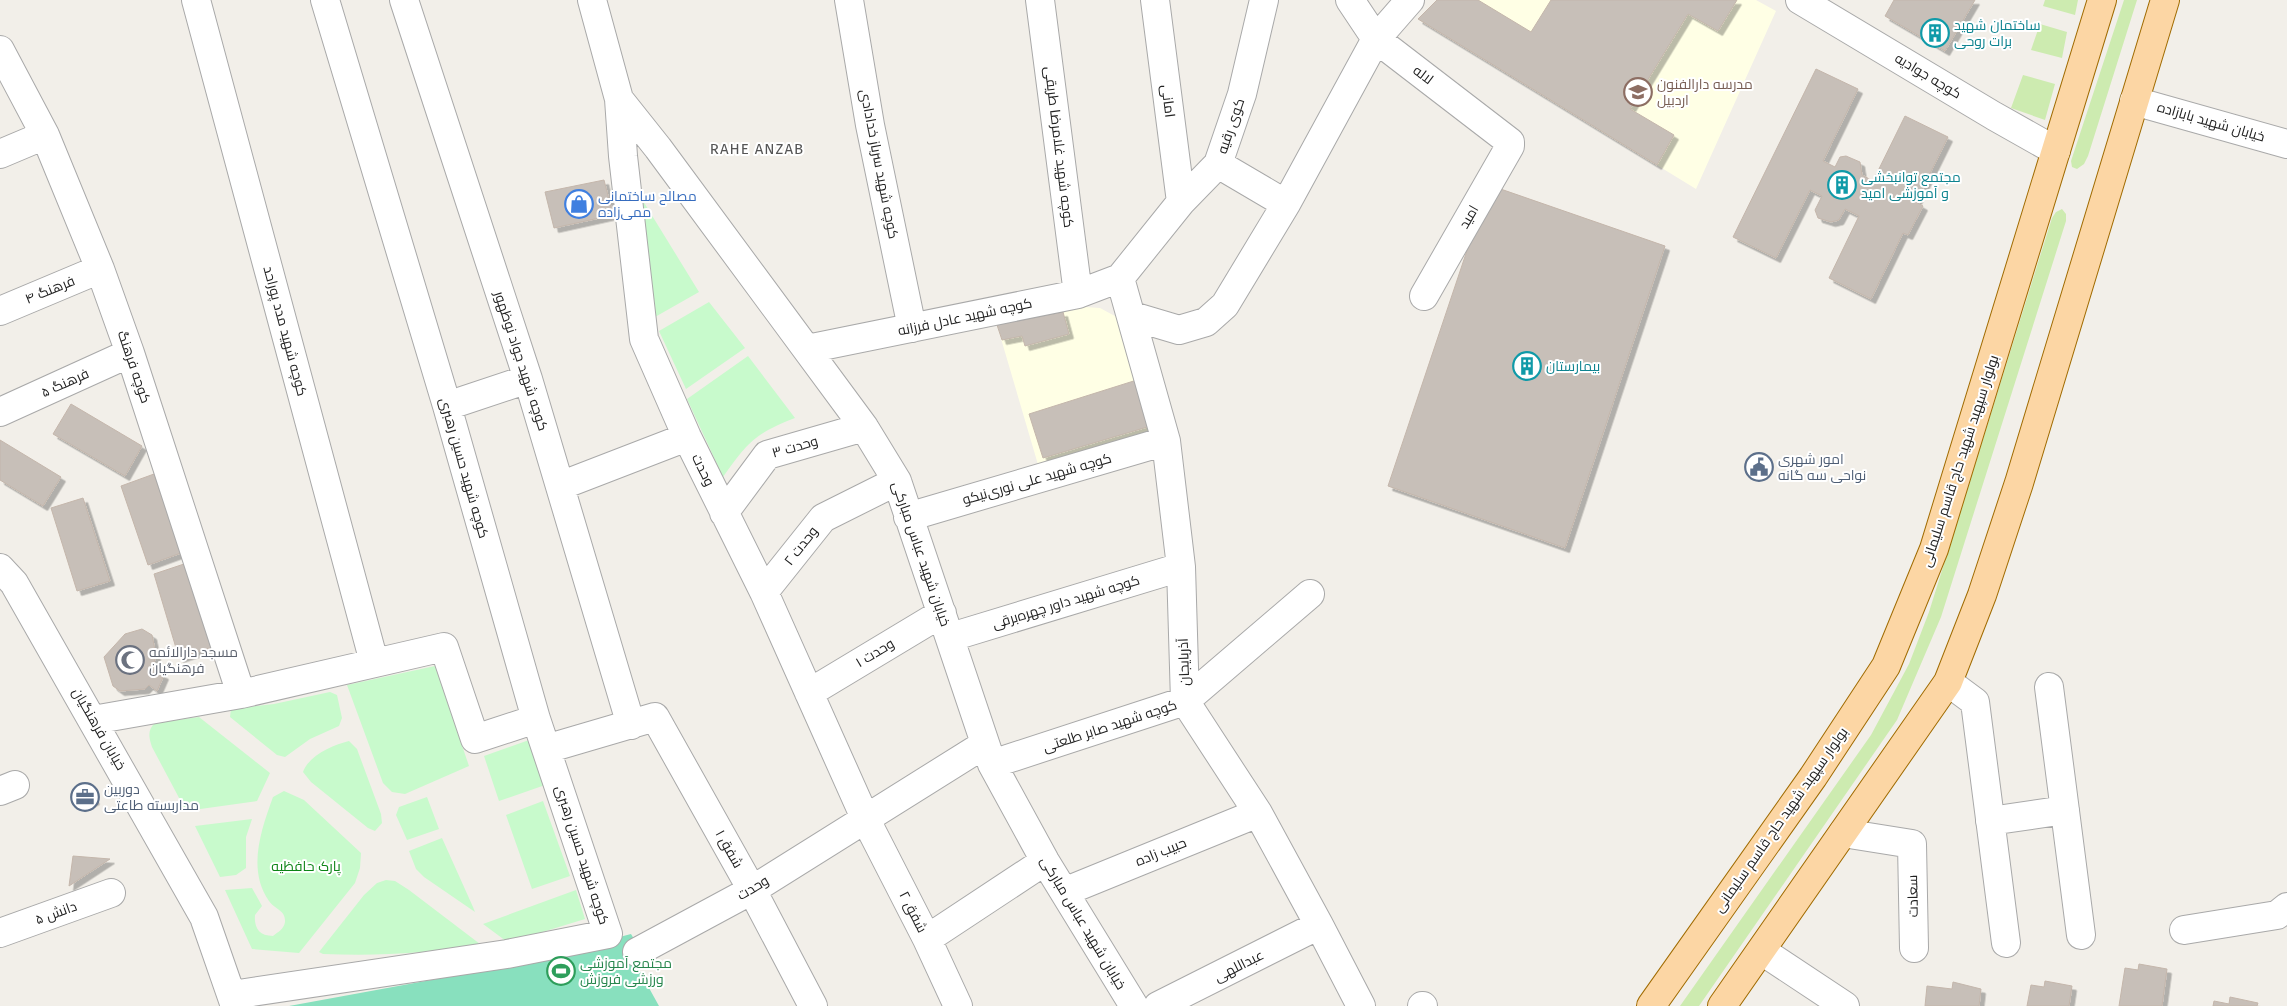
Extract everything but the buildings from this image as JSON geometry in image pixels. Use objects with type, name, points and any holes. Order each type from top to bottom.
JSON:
[{"type":"main road","name":"بولوار سپهبد شهید حاج قاسم سلیمانی","points":[[1651,1006],[1813,777],[1886,666],[1934,549],[2102,0]]},
{"type":"main road","points":[[1722,1006],[1948,682],[1982,594],[2019,483],[2165,0]]},
{"type":"street","name":"کوچه شهید مدد پوراحد","points":[[196,0],[374,662]]},
{"type":"street","name":"کوچه شهید حسین رهبری","points":[[234,1000],[507,954],[608,934],[536,719],[446,406],[325,0]]},
{"type":"street","name":"کوچه شهید جواد نوظهور","points":[[404,0],[528,379],[631,725]]},
{"type":"street","name":"خیابان شهید عباس مبارکی","points":[[592,0],[619,99],[864,427],[897,481],[988,754],[1045,861],[1134,1006]]},
{"type":"street","name":"کوچه شهید سرباز خدادادی","points":[[849,0],[870,125],[912,328]]},
{"type":"street","name":"کوچه شهید غلامرضا طریقی","points":[[1040,0],[1078,294]]},
{"type":"street","name":"امانی","points":[[1155,0],[1181,202]]},
{"type":"street","name":"کوی رقیه","points":[[1120,278],[1181,202],[1218,164],[1242,94],[1264,0]]},
{"type":"street","name":"لاله","points":[[1350,0],[1376,39],[1507,139]]},
{"type":"street","points":[[1132,316],[1179,330],[1206,322],[1225,305],[1286,204],[1376,39],[1410,0]]},
{"type":"street","name":"کوچه جوادیه","points":[[1800,0],[2056,151]]},
{"type":"street","name":"کوچه فرهنگ","points":[[0,50],[45,135],[100,270],[130,353],[242,694]]},
{"type":"street","name":"وحدت","points":[[619,99],[623,156],[644,339],[687,437],[764,592],[866,818]]},
{"type":"street","name":"خیابان شهید بابازاده","points":[[2134,100],[2287,144]]},
{"type":"street","points":[[0,154],[45,135]]},
{"type":"street","name":"امید","points":[[1424,296],[1510,146],[1510,142],[1507,139]]},
{"type":"street","points":[[1218,164],[1286,204]]},
{"type":"street","name":"فرهنگ ۴","points":[[0,311],[100,270]]},
{"type":"street","name":"کوچه شهید عادل فرزانه","points":[[807,349],[1078,294],[1120,278]]},
{"type":"street","name":"آذربایجان","points":[[1120,278],[1166,441],[1181,567],[1185,701],[1258,813],[1361,1006]]},
{"type":"street","name":"فرهنگ ۵","points":[[0,412],[130,353]]},
{"type":"street","points":[[446,406],[528,379]]},
{"type":"street","name":"وحدت ۳","points":[[724,513],[767,455],[864,427]]},
{"type":"street","points":[[560,486],[687,437]]},
{"type":"street","name":"کوچه شهید علی نوری‌نیکو","points":[[908,517],[1166,441]]},
{"type":"street","name":"وحدت ۲","points":[[764,592],[823,518],[897,481]]},
{"type":"street","name":"کوچه شهید داور چهره‌برقی","points":[[946,625],[1181,567]]},
{"type":"street","name":"خیابان فرهنگیان","points":[[0,568],[14,583],[204,917],[234,1000]]},
{"type":"street","name":"کوچه شهید صابر طلعتی","points":[[988,754],[1185,701],[1310,594]]},
{"type":"street","name":"وحدت ۱","points":[[809,693],[946,625]]},
{"type":"street","points":[[93,720],[242,694],[444,647],[475,739],[536,719]]},
{"type":"street","points":[[1948,682],[1975,702],[2006,943]]},
{"type":"street","points":[[2050,687],[2081,935]]},
{"type":"street","name":"شفق ۱","points":[[631,725],[655,717],[752,890],[813,1006]]},
{"type":"street","points":[[546,749],[631,725]]},
{"type":"street","name":"وحدت","points":[[638,952],[752,890],[866,818],[988,754]]},
{"type":"street","points":[[1990,821],[2065,810]]},
{"type":"street","name":"حبیب زاده","points":[[1064,892],[1258,813]]},
{"type":"street","name":"شفق ۲","points":[[866,818],[927,939],[958,1006]]},
{"type":"street","name":"سعادت","points":[[1843,833],[1912,844],[1914,948]]},
{"type":"street","points":[[927,939],[1045,861]]},
{"type":"street","name":"دانش ۵","points":[[0,933],[111,893]]},
{"type":"street","points":[[2184,930],[2277,915],[2287,907]]},
{"type":"street","name":"عبداللهی","points":[[1158,1006],[1319,925]]},
{"type":"street","points":[[1762,951],[1845,1006]]},
{"type":"shaded area","name":"مدرسه دارالفنون اردبیل","points":[[1437,0],[1756,0],[1776,11],[1696,189],[1418,19]]},
{"type":"shaded area","points":[[1085,307],[1100,308],[1126,322],[1156,432],[1039,468],[997,325]]},
{"type":"green space","points":[[2045,0],[2078,0],[2075,15],[2043,6]]},
{"type":"green space","points":[[2124,0],[2137,0],[2088,156],[2084,164],[2077,169],[2072,167],[2071,161]]},
{"type":"green space","points":[[2040,24],[2067,32],[2062,58],[2031,50]]},
{"type":"green space","points":[[2023,75],[2055,84],[2045,120],[2011,108]]},
{"type":"green space","points":[[640,196],[699,292],[655,317],[649,299]]},
{"type":"green space","points":[[2062,209],[2066,214],[2066,221],[1941,617],[1897,720],[1699,1006],[1680,1006],[1871,735],[1909,664],[1929,612],[2052,218],[2056,212]]},
{"type":"green space","points":[[709,302],[745,348],[686,389],[659,331]]},
{"type":"green space","points":[[748,356],[795,418],[770,429],[753,440],[723,477],[687,399]]},
{"type":"green space","points":[[435,666],[469,766],[405,794],[392,792],[383,783],[347,685]]},
{"type":"green space","points":[[330,692],[337,695],[342,718],[339,726],[310,739],[285,757],[277,755],[230,717],[231,709],[274,704]]},
{"type":"green space","points":[[199,717],[270,773],[257,801],[186,811],[152,747],[150,731],[155,723]]},
{"type":"green space","points":[[532,739],[548,784],[499,801],[484,756]]},
{"type":"green space","name":"پارک حافظیه","points":[[349,741],[357,749],[381,814],[382,823],[375,831],[368,828],[311,782],[303,772],[310,761],[316,756],[329,748]]},
{"type":"green space","name":"پارک حافظیه","points":[[284,791],[304,800],[361,853],[360,868],[355,883],[299,953],[252,949],[225,890],[252,888],[262,906],[255,915],[255,924],[264,935],[273,936],[283,927],[285,922],[284,915],[271,904],[262,889],[257,863],[264,823],[273,797]]},
{"type":"green space","points":[[427,797],[439,829],[407,840],[396,815],[399,807]]},
{"type":"green space","points":[[543,801],[570,876],[532,889],[506,815]]},
{"type":"green space","name":"پارک حافظیه","points":[[252,819],[246,837],[246,868],[236,875],[220,877],[195,826]]},
{"type":"green space","points":[[442,838],[475,912],[424,877],[416,869],[409,851]]},
{"type":"green space","name":"پارک حافظیه","points":[[386,880],[395,881],[409,890],[480,944],[402,954],[343,955],[319,952],[364,895],[377,883]]},
{"type":"green space","points":[[576,890],[585,919],[523,938],[506,941],[483,924]]},
{"type":"green space","name":"مجتمع آموزشی ورزشی فروزش","points":[[631,934],[637,944],[628,950],[659,1006],[289,1006],[513,965]]},
{"type":"place","name":"ساختمان شهید برات روحی","points":[[1935,33]]},
{"type":"place","name":"مدرسه دارالفنون اردبیل","points":[[1638,92]]},
{"type":"place","name":"مجتمع توانبخشی و آموزشی امید","points":[[1842,185]]},
{"type":"place","name":"مصالح ساختمانی ممی‌زاده","points":[[579,204]]},
{"type":"place","name":"بیمارستان","points":[[1527,366]]},
{"type":"place","name":"امور شهری نواحی سه گانه","points":[[1759,467]]},
{"type":"place","name":"مسجد دارالائمه فرهنگیان","points":[[130,660]]},
{"type":"place","name":"دوربین مداربسته طاعتی","points":[[85,797]]},
{"type":"place","name":"مجتمع آموزشی ورزشی فروزش","points":[[561,971]]},
{"type":"district","name":"RAHE ANZAB","points":[[757,149]]}]
